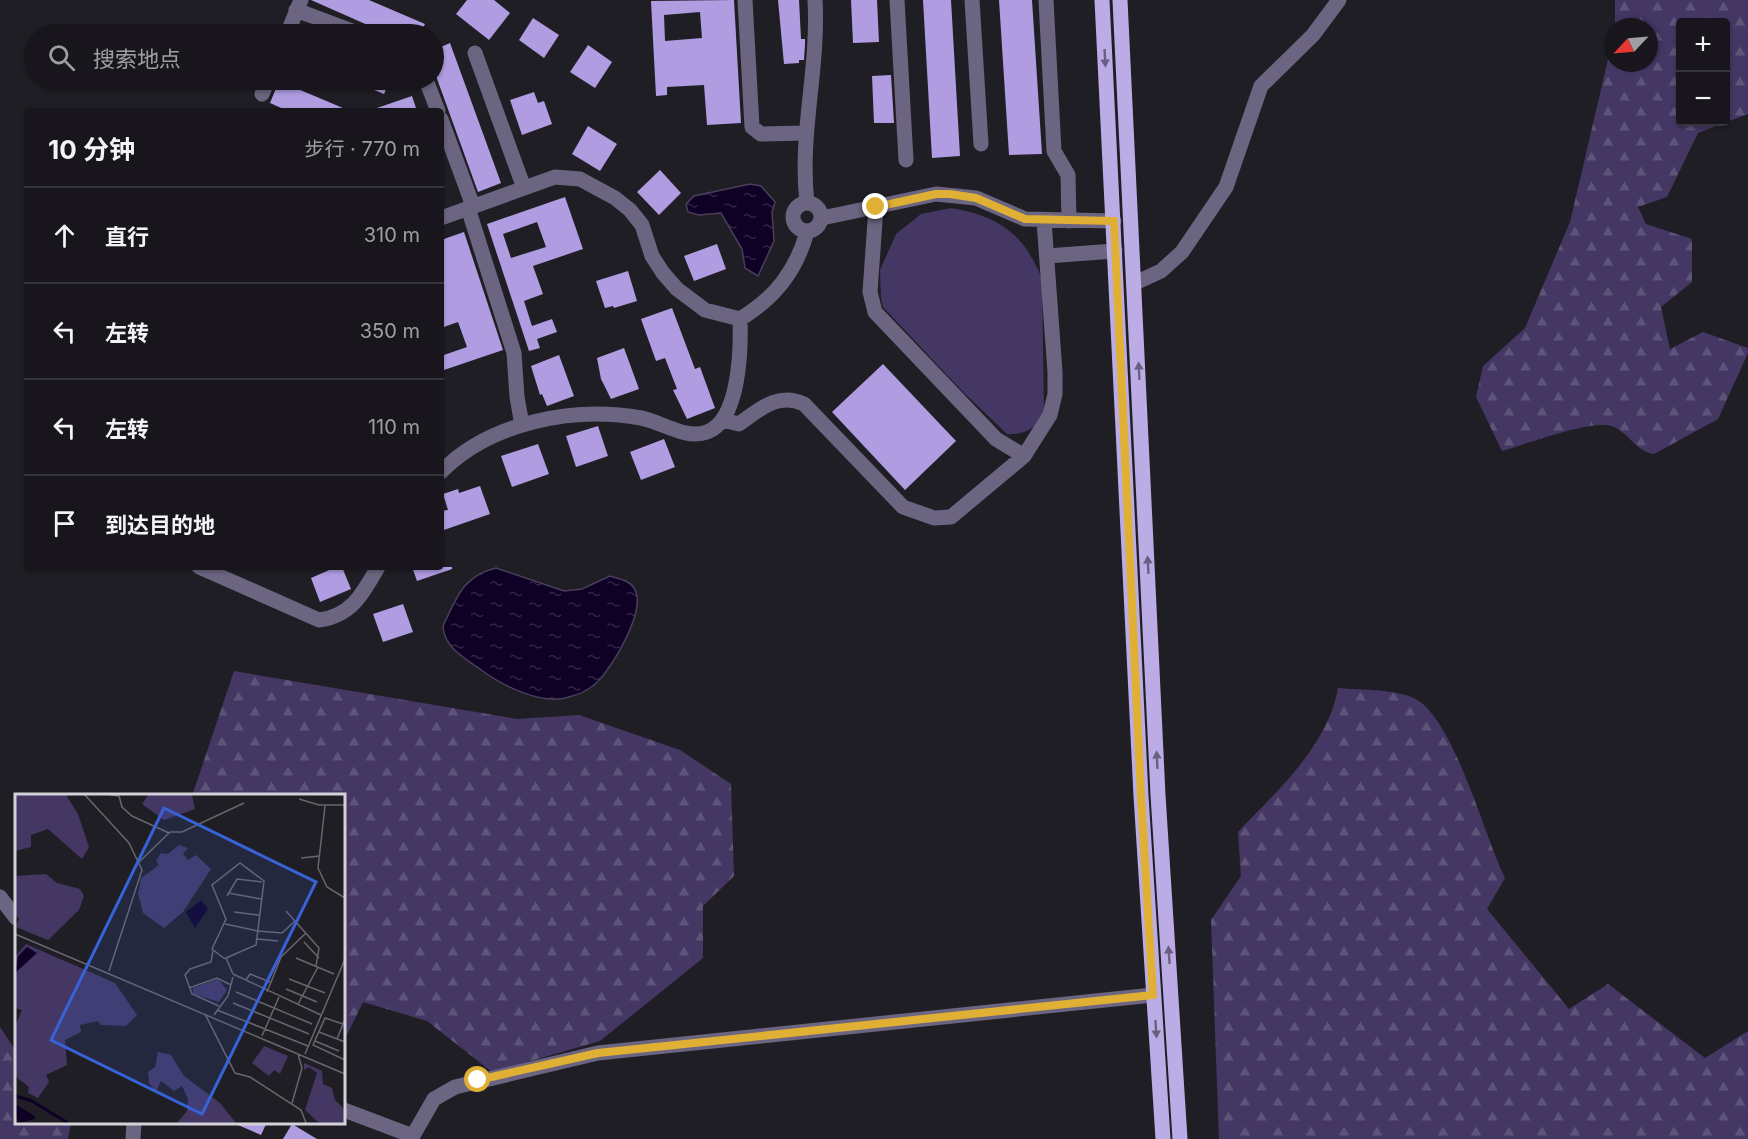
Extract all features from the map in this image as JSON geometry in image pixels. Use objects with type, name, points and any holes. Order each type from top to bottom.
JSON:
[{"type":"main road","points":[[1102,0],[1141,796],[1163,1139]]},
{"type":"main road","points":[[1120,0],[1158,795],[1180,1139]]},
{"type":"street","points":[[745,0],[752,127],[761,134],[806,133]]},
{"type":"street","points":[[807,203],[806,133],[816,54],[815,0]]},
{"type":"street","points":[[897,0],[906,160]]},
{"type":"street","points":[[972,0],[981,144]]},
{"type":"street","points":[[1046,0],[1054,151],[1068,175],[1069,221]]},
{"type":"street","points":[[1135,283],[1161,271],[1182,252],[1226,187],[1261,86],[1313,35],[1339,0]]},
{"type":"street","points":[[290,24],[298,5],[339,24]]},
{"type":"street","points":[[475,53],[524,188]]},
{"type":"street","points":[[262,94],[264,90]]},
{"type":"street","points":[[430,90],[437,108]]},
{"type":"street","points":[[444,128],[514,353],[517,397],[522,425]]},
{"type":"street","points":[[444,217],[555,177],[572,176],[615,198],[636,217],[652,256],[677,289],[705,309],[740,320]]},
{"type":"street","points":[[822,218],[936,194],[950,194],[976,198],[1025,219],[1114,221]]},
{"type":"street","points":[[807,203],[818,207],[822,218],[817,228],[807,232],[796,226],[793,215],[798,206],[807,203]]},
{"type":"street","points":[[876,207],[870,292],[875,312],[996,439],[1024,456]]},
{"type":"street","points":[[723,420],[739,424],[772,402],[797,401],[804,404],[903,507],[934,518],[951,517],[1024,456],[1045,425],[1054,394],[1044,221]]},
{"type":"street","points":[[740,320],[765,302],[783,284],[798,260],[807,232]]},
{"type":"street","points":[[1047,256],[1115,251]]},
{"type":"street","points":[[444,470],[477,445],[522,425],[556,418],[603,416],[641,418],[691,434],[714,429],[723,420],[738,372],[740,320]]},
{"type":"street","points":[[207,570],[319,620],[339,615],[353,607],[376,570]]},
{"type":"street","points":[[0,897],[15,917]]},
{"type":"street","points":[[345,1110],[412,1137],[434,1099],[455,1087],[598,1053],[1153,995]]},
{"type":"street","points":[[133,1139],[134,1124]]},
{"type":"green space","points":[[1615,0],[1748,0],[1748,114],[1730,121],[1730,18],[1676,18],[1676,126],[1716,126],[1698,133],[1667,197],[1638,207],[1646,224],[1692,239],[1692,282],[1661,307],[1670,349],[1703,332],[1748,348],[1748,353],[1718,419],[1654,454],[1642,449],[1617,429],[1601,425],[1573,429],[1502,451],[1476,397],[1483,366],[1525,328],[1570,222],[1605,72],[1658,72],[1658,18],[1615,18]]},
{"type":"green space","points":[[951,208],[983,216],[1008,230],[1027,250],[1042,279],[1044,413],[1033,427],[1024,432],[1007,434],[962,391],[883,307],[880,270],[896,234],[921,214]]},
{"type":"green space","points":[[234,671],[517,719],[579,715],[680,750],[731,784],[734,876],[703,906],[703,958],[600,1041],[492,1072],[427,1021],[363,1002],[345,1035],[345,794],[193,794]]},
{"type":"green space","points":[[1338,688],[1403,694],[1419,701],[1432,714],[1457,757],[1505,878],[1487,909],[1569,1009],[1608,984],[1705,1058],[1748,1031],[1748,1139],[1219,1139],[1211,920],[1241,876],[1238,832],[1284,784],[1312,748],[1324,729]]},
{"type":"green space","points":[[0,1027],[15,1050],[15,1124],[71,1124],[68,1139],[0,1139]]},
{"type":"water","points":[[750,184],[761,186],[775,202],[772,212],[774,241],[758,276],[745,268],[742,249],[721,213],[699,215],[688,212],[686,204],[694,196]]},
{"type":"water","points":[[496,568],[564,591],[582,589],[610,576],[632,585],[637,598],[632,624],[618,654],[594,685],[569,697],[547,699],[535,696],[499,681],[468,661],[451,646],[443,626],[457,597],[468,582],[476,576]]},
{"type":"building","points":[[311,0],[369,0],[425,24],[365,24]]},
{"type":"building","points":[[467,0],[494,0],[510,13],[489,40],[456,14]]},
{"type":"building","points":[[734,0],[741,123],[707,125],[704,85],[667,87],[667,95],[656,96],[651,1]],"holes":[[[700,12],[702,38],[665,41],[664,15]]]},
{"type":"building","points":[[778,0],[799,0],[801,39],[805,39],[805,44],[804,60],[799,60],[799,63],[784,64]]},
{"type":"building","points":[[851,0],[877,0],[879,42],[853,43]]},
{"type":"building","points":[[923,0],[951,0],[960,156],[932,158]]},
{"type":"building","points":[[999,0],[1032,0],[1042,154],[1009,155]]},
{"type":"building","points":[[533,18],[559,35],[544,58],[519,40]]},
{"type":"building","points":[[450,43],[501,183],[478,192],[441,90],[444,90],[444,46]]},
{"type":"building","points":[[588,45],[612,62],[595,88],[570,72]]},
{"type":"building","points":[[891,75],[894,123],[874,123],[872,76]]},
{"type":"building","points":[[275,90],[300,90],[343,108],[281,108],[270,103]]},
{"type":"building","points":[[374,90],[386,90],[384,94]]},
{"type":"building","points":[[534,92],[538,103],[544,101],[552,124],[522,135],[510,100]]},
{"type":"building","points":[[412,96],[416,108],[377,108]]},
{"type":"building","points":[[588,126],[617,144],[600,171],[572,154]]},
{"type":"building","points":[[660,170],[681,193],[659,215],[637,192]]},
{"type":"building","points":[[565,197],[583,249],[533,266],[543,294],[524,301],[532,326],[552,319],[557,332],[537,339],[540,348],[529,351],[487,224]],"holes":[[[537,222],[546,247],[511,258],[503,234]]]},
{"type":"building","points":[[464,232],[503,350],[444,370],[444,355],[467,347],[458,322],[444,327],[444,239]]},
{"type":"building","points":[[717,244],[726,269],[694,281],[684,256]]},
{"type":"building","points":[[628,271],[637,301],[614,308],[613,306],[605,308],[596,281]]},
{"type":"building","points":[[672,308],[695,369],[700,367],[715,408],[687,419],[673,390],[677,389],[665,358],[656,361],[641,319]]},
{"type":"building","points":[[624,348],[639,389],[611,399],[601,379],[597,358]]},
{"type":"building","points":[[559,355],[574,396],[547,406],[542,394],[540,395],[531,366]]},
{"type":"building","points":[[883,364],[956,441],[905,490],[832,412]]},
{"type":"building","points":[[598,426],[608,456],[576,467],[566,436]]},
{"type":"building","points":[[664,439],[675,467],[641,480],[630,452]]},
{"type":"building","points":[[538,444],[549,474],[512,487],[501,456]]},
{"type":"building","points":[[480,486],[490,514],[444,530],[444,511],[448,510],[444,494],[458,489],[459,493]]},
{"type":"building","points":[[444,567],[452,567],[452,569],[417,581],[413,570],[444,570]]},
{"type":"building","points":[[329,570],[343,570],[351,589],[320,602],[311,578]]},
{"type":"building","points":[[403,604],[413,632],[383,642],[373,614]]},
{"type":"building","points":[[236,1124],[266,1124],[261,1135]]},
{"type":"building","points":[[292,1124],[317,1139],[283,1139]]},
{"type":"route","points":[[478,1080],[598,1053],[1153,995],[1141,796],[1114,221],[1036,221],[1016,216],[976,198],[950,194],[936,194],[876,207]]}]
